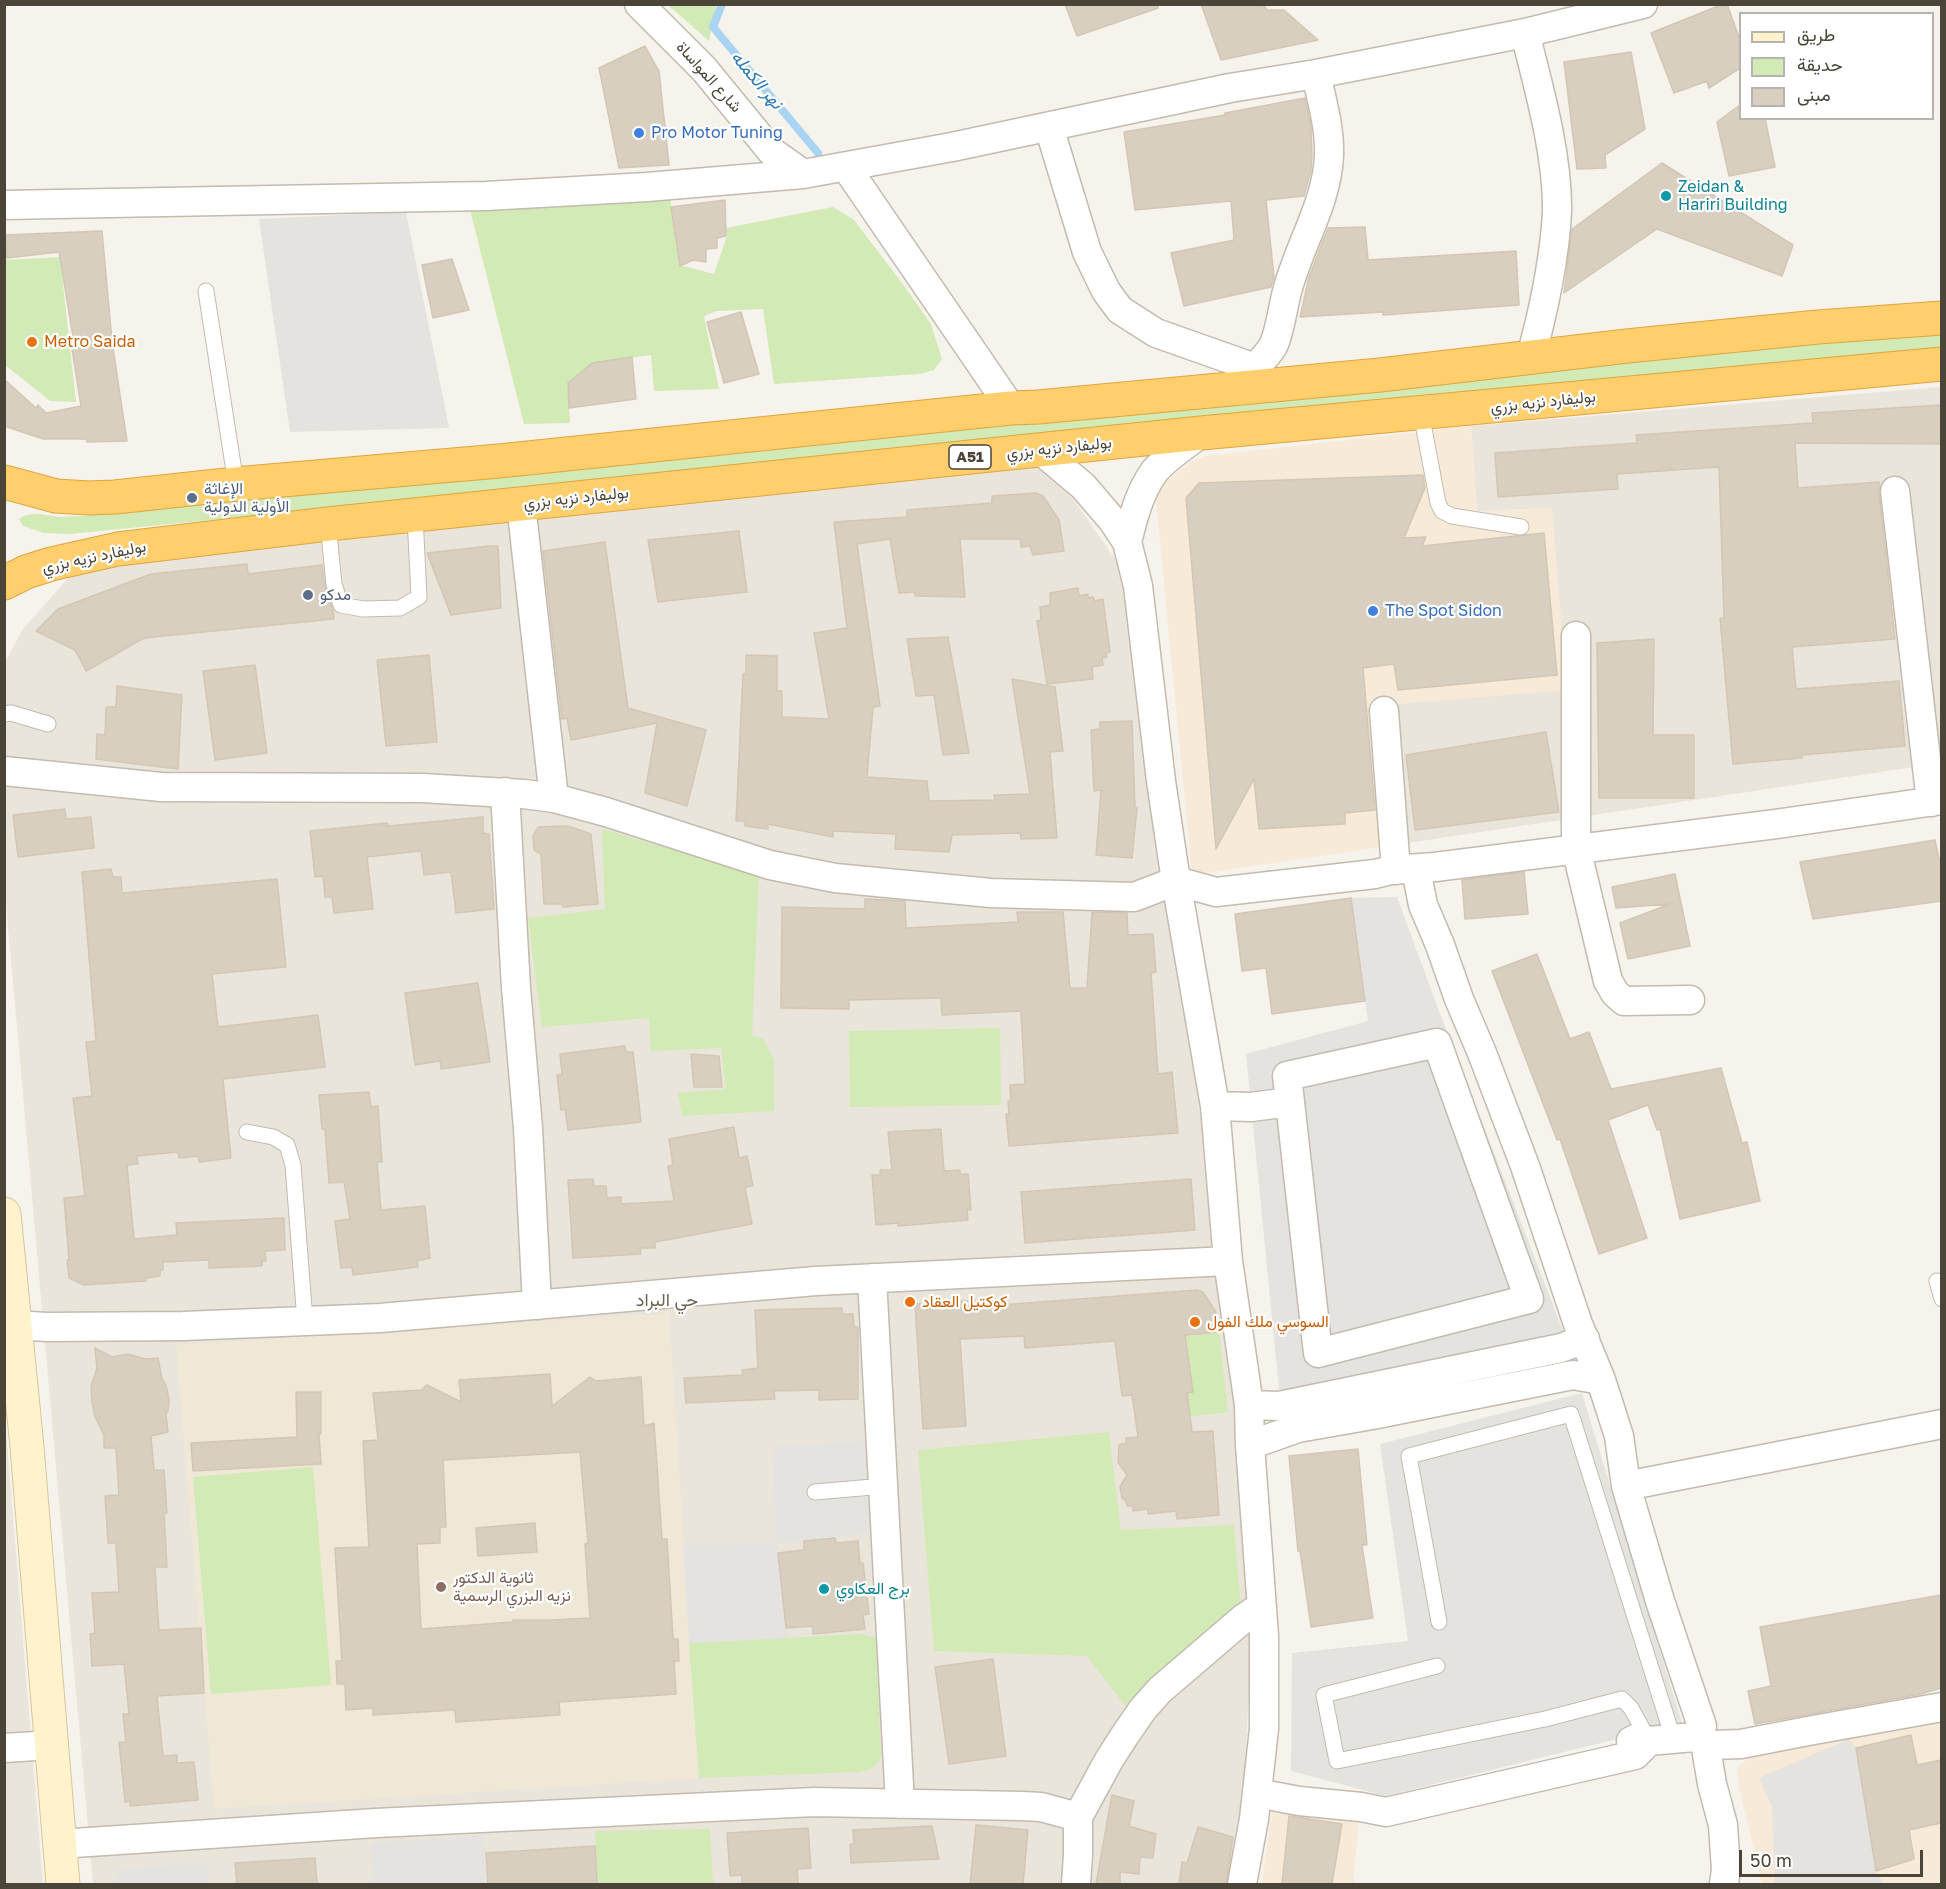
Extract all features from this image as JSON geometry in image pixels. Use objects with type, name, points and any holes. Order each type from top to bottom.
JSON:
[{"type":"highway","points":[[4,482],[56,496],[115,498],[236,484],[499,461],[1038,407],[1244,379],[1380,375],[1531,356],[1818,327],[1941,318]]},
{"type":"highway","name":"بوليفارد نزيه بزري","points":[[4,583],[26,572],[51,564],[118,549],[328,524],[1201,433],[1941,364]]},
{"type":"street","name":"شارع المواساة","points":[[639,4],[704,69],[772,152],[803,174]]},
{"type":"street","points":[[4,205],[486,196],[647,187],[803,174],[1048,127],[1230,88],[1316,74],[1525,33],[1643,4]]},
{"type":"street","points":[[1525,33],[1540,92],[1555,178],[1557,212],[1538,334],[1531,356]]},
{"type":"street","points":[[1048,127],[1087,252],[1106,291],[1120,310],[1156,333],[1244,379],[1273,345],[1288,287],[1324,184],[1329,143],[1316,74]]},
{"type":"street","points":[[846,167],[1011,408]]},
{"type":"street","points":[[1126,542],[1142,492],[1155,471],[1201,433]]},
{"type":"street","points":[[1040,449],[1083,486],[1113,521],[1126,542],[1138,586],[1161,781],[1215,1106],[1228,1261],[1249,1405],[1265,1669],[1264,1729],[1257,1793],[1242,1884]]},
{"type":"street","points":[[4,771],[161,787],[422,788],[506,792],[554,798],[615,815],[770,865],[836,878],[991,893],[1134,897],[1176,881],[1216,892],[1787,823],[1936,801],[1895,491]]},
{"type":"street","points":[[521,504],[554,798]]},
{"type":"street","points":[[1576,636],[1576,849],[1608,981],[1615,993],[1624,1001],[1690,1000]]},
{"type":"street","points":[[1384,711],[1406,869],[1440,945],[1458,999],[1482,1053],[1525,1166],[1578,1324],[1601,1380],[1619,1436],[1626,1486],[1660,1601],[1689,1739],[1712,1784],[1724,1825],[1726,1870],[1724,1884]]},
{"type":"street","points":[[506,792],[516,988],[528,1128],[537,1305]]},
{"type":"street","points":[[1437,1043],[1529,1299],[1318,1353],[1290,1102],[1287,1076],[1437,1043]]},
{"type":"street","points":[[1215,1106],[1251,1107],[1290,1102]]},
{"type":"street","points":[[4,1214],[27,1448],[63,1884]]},
{"type":"street","points":[[14,1325],[47,1327],[183,1326],[380,1318],[816,1281],[1228,1261]]},
{"type":"street","points":[[872,1278],[900,1804]]},
{"type":"street","points":[[1249,1405],[1279,1406],[1561,1348],[1585,1340]]},
{"type":"street","points":[[1250,1445],[1298,1428],[1573,1375],[1601,1380]]},
{"type":"street","points":[[1626,1486],[1941,1424]]},
{"type":"street","points":[[1076,1884],[1078,1817],[1109,1760],[1143,1709],[1168,1683],[1244,1618],[1262,1606]]},
{"type":"street","points":[[1257,1793],[1299,1801],[1361,1807],[1373,1802],[1624,1744],[1635,1739],[1689,1739],[1741,1744],[1941,1707]]},
{"type":"street","points":[[4,1749],[52,1745]]},
{"type":"street","points":[[59,1844],[279,1829],[814,1802],[1041,1807],[1078,1817]]},
{"type":"lane","points":[[206,291],[236,484]]},
{"type":"lane","points":[[1421,413],[1438,503],[1442,511],[1452,516],[1521,527]]},
{"type":"lane","points":[[328,524],[334,584],[341,604],[363,609],[400,608],[419,597],[415,516]]},
{"type":"lane","points":[[4,714],[11,713],[48,724]]},
{"type":"lane","points":[[247,1132],[273,1137],[287,1144],[293,1165],[305,1321]]},
{"type":"lane","points":[[1936,1281],[1941,1299]]},
{"type":"lane","points":[[1438,1622],[1409,1456],[1571,1414],[1689,1739]]},
{"type":"lane","points":[[815,1492],[884,1486]]},
{"type":"lane","points":[[1437,1666],[1324,1695],[1337,1761],[1545,1719],[1622,1699],[1631,1708],[1689,1739]]},
{"type":"shaded area","points":[[406,212],[449,428],[290,432],[259,219]]},
{"type":"shaded area","points":[[1941,387],[1941,763],[1381,847],[1375,706],[1552,508],[1477,511],[1471,426]]},
{"type":"shaded area","name":"The Spot Sidon","points":[[1471,426],[1477,511],[1552,508],[1567,690],[1376,706],[1381,847],[1192,875],[1156,498],[1165,482],[1191,462],[1205,456]]},
{"type":"shaded area","points":[[999,451],[1051,468],[1121,567],[1224,1278],[1255,1561],[1244,1792],[1232,1884],[93,1884],[5,892],[4,664],[23,629],[79,566]]},
{"type":"shaded area","points":[[1397,897],[1567,1341],[1280,1399],[1246,1054],[1368,1021],[1351,898]]},
{"type":"shaded area","name":"ثانوية الدكتور نزيه البزري الرسمية","points":[[669,1313],[699,1778],[214,1809],[176,1345]]},
{"type":"shaded area","points":[[1582,1393],[1682,1723],[1386,1796],[1291,1771],[1292,1653],[1408,1641],[1380,1444]]},
{"type":"shaded area","points":[[5,1418],[43,1884],[5,1884]]},
{"type":"shaded area","points":[[865,1441],[872,1533],[777,1543],[787,1638],[689,1643],[683,1545],[776,1543],[773,1446]]},
{"type":"shaded area","points":[[1941,1720],[1941,1884],[1762,1884],[1739,1788],[1737,1767],[1758,1751]]},
{"type":"shaded area","points":[[1849,1739],[1856,1748],[1876,1871],[1884,1884],[1775,1884],[1772,1807],[1759,1778]]},
{"type":"shaded area","points":[[1273,1803],[1359,1821],[1353,1884],[1262,1884]]},
{"type":"shaded area","points":[[484,1835],[488,1884],[372,1884],[370,1843]]},
{"type":"shaded area","points":[[207,1862],[209,1884],[116,1884],[115,1870]]},
{"type":"green space","points":[[668,5],[716,5],[709,41]]},
{"type":"green space","points":[[669,191],[680,265],[714,274],[727,236],[726,228],[833,207],[854,220],[902,283],[931,324],[942,359],[934,370],[919,374],[774,384],[763,309],[717,311],[704,316],[719,389],[654,391],[651,355],[593,363],[568,383],[570,423],[524,424],[468,202]]},
{"type":"green space","points":[[60,257],[76,402],[50,401],[5,365],[5,260]]},
{"type":"green space","points":[[1941,328],[1941,349],[69,534],[44,533],[23,526],[19,519],[34,514],[60,517],[84,516]]},
{"type":"green space","points":[[602,829],[759,875],[752,1036],[763,1038],[774,1060],[774,1111],[682,1116],[678,1093],[726,1089],[721,1048],[651,1051],[649,1018],[542,1027],[528,918],[605,909]]},
{"type":"green space","points":[[1000,1028],[1001,1105],[850,1107],[849,1031]]},
{"type":"green space","points":[[1219,1332],[1228,1412],[1169,1419],[1168,1411],[1189,1408],[1187,1393],[1193,1392],[1189,1365],[1174,1335]]},
{"type":"green space","points":[[1109,1432],[1121,1530],[1234,1525],[1241,1611],[1131,1713],[1087,1656],[934,1651],[918,1450]]},
{"type":"green space","points":[[313,1467],[331,1685],[211,1694],[193,1477]]},
{"type":"green space","points":[[861,1634],[876,1638],[881,1758],[873,1768],[859,1772],[699,1778],[689,1643]]},
{"type":"green space","points":[[710,1829],[713,1884],[597,1884],[595,1831]]},
{"type":"building","points":[[1065,4],[1158,4],[1158,8],[1077,36]]},
{"type":"building","points":[[1201,4],[1263,4],[1267,10],[1284,10],[1318,40],[1221,60]]},
{"type":"building","points":[[1727,4],[1739,37],[1739,69],[1709,88],[1707,81],[1674,93],[1651,33]]},
{"type":"building","name":"Pro Motor Tuning","points":[[645,46],[659,71],[669,165],[619,168],[599,68]]},
{"type":"building","points":[[1631,52],[1645,129],[1605,155],[1606,168],[1577,169],[1564,62]]},
{"type":"building","points":[[1305,98],[1311,127],[1312,155],[1311,170],[1304,196],[1266,200],[1274,277],[1271,287],[1184,306],[1171,253],[1234,240],[1231,201],[1135,210],[1124,132],[1225,115],[1225,113]]},
{"type":"building","points":[[1739,106],[1739,120],[1765,120],[1775,167],[1729,176],[1717,122]]},
{"type":"building","name":"Zeidan & Hariri Building","points":[[1662,163],[1793,245],[1782,276],[1657,229],[1564,293],[1572,229]]},
{"type":"building","points":[[725,200],[726,236],[717,238],[717,248],[706,249],[706,262],[693,260],[680,266],[671,207]]},
{"type":"building","points":[[1365,227],[1368,260],[1516,251],[1519,305],[1383,315],[1383,312],[1300,317],[1309,277],[1328,228]]},
{"type":"building","points":[[102,231],[112,341],[127,441],[87,442],[87,439],[43,439],[4,426],[4,379],[36,408],[38,405],[46,413],[81,406],[71,343],[74,343],[59,252],[7,258],[5,235]]},
{"type":"building","points":[[452,259],[469,310],[433,318],[422,265]]},
{"type":"building","points":[[741,312],[759,374],[724,383],[707,322]]},
{"type":"building","points":[[632,357],[636,399],[569,408],[568,383],[592,363]]},
{"type":"building","points":[[1941,405],[1941,444],[1795,443],[1798,488],[1879,482],[1895,639],[1792,647],[1796,689],[1899,681],[1905,746],[1733,764],[1720,618],[1724,618],[1719,467],[1617,474],[1618,489],[1498,497],[1495,453],[1637,443],[1636,435],[1813,423],[1812,413]]},
{"type":"building","name":"The Spot Sidon","points":[[1423,475],[1425,488],[1404,538],[1426,537],[1422,546],[1544,533],[1557,675],[1398,690],[1394,664],[1363,668],[1375,810],[1345,813],[1345,824],[1259,829],[1254,779],[1216,849],[1186,498],[1199,483]]},
{"type":"building","points":[[1036,493],[1043,496],[1059,520],[1064,551],[1033,555],[1030,546],[1021,547],[1020,539],[960,539],[965,597],[915,596],[915,592],[899,593],[890,539],[857,544],[880,706],[873,707],[867,777],[927,781],[929,801],[995,800],[994,795],[1030,794],[1012,679],[1055,687],[1063,751],[1050,752],[1057,838],[1021,839],[1020,833],[952,835],[949,852],[895,849],[896,834],[833,831],[833,837],[768,824],[768,829],[745,826],[745,821],[736,821],[743,674],[746,674],[746,655],[777,656],[777,691],[782,691],[782,717],[829,719],[814,633],[847,628],[834,522],[907,517],[907,510],[992,503],[992,496]]},
{"type":"building","points":[[739,531],[747,592],[658,602],[648,540]]},
{"type":"building","points":[[605,542],[628,708],[706,730],[687,806],[645,793],[657,723],[571,740],[567,718],[562,719],[543,551]]},
{"type":"building","points":[[498,546],[501,608],[451,615],[427,553]]},
{"type":"building","points":[[247,564],[248,574],[322,565],[325,587],[334,619],[144,638],[86,671],[75,650],[36,631],[58,609],[151,574]]},
{"type":"building","points":[[1078,588],[1079,596],[1088,594],[1088,598],[1093,597],[1095,601],[1103,599],[1110,652],[1106,653],[1107,657],[1102,658],[1103,665],[1092,667],[1093,679],[1047,684],[1037,621],[1041,620],[1040,607],[1050,605],[1050,593]]},
{"type":"building","points":[[948,637],[969,753],[943,755],[934,695],[916,696],[907,639]]},
{"type":"building","points":[[1654,639],[1653,735],[1694,735],[1694,798],[1599,798],[1597,643]]},
{"type":"building","points":[[429,655],[437,742],[386,746],[377,660]]},
{"type":"building","points":[[255,665],[267,753],[215,760],[203,671]]},
{"type":"building","points":[[117,686],[182,695],[178,769],[96,759],[97,734],[105,735],[106,707],[116,707]]},
{"type":"building","points":[[1132,721],[1135,808],[1137,808],[1132,858],[1096,855],[1101,790],[1094,791],[1091,730],[1100,729],[1100,722]]},
{"type":"building","points":[[1546,732],[1559,812],[1415,830],[1406,755]]},
{"type":"building","points":[[65,809],[66,819],[91,817],[94,848],[18,857],[13,815]]},
{"type":"building","points":[[483,817],[483,833],[489,834],[494,909],[456,913],[451,872],[424,875],[421,851],[367,857],[373,909],[334,913],[332,897],[325,897],[323,876],[315,877],[310,831]]},
{"type":"building","points":[[568,826],[591,834],[598,904],[563,907],[562,904],[544,904],[541,854],[534,850],[533,836],[538,827]]},
{"type":"building","points":[[1935,840],[1939,859],[1941,859],[1941,901],[1813,919],[1800,862]]},
{"type":"building","points":[[111,869],[113,877],[121,877],[122,893],[277,879],[286,967],[212,974],[218,1027],[318,1015],[325,1067],[223,1079],[231,1158],[199,1162],[198,1156],[179,1158],[178,1152],[137,1156],[138,1164],[127,1165],[134,1239],[177,1235],[176,1223],[284,1218],[285,1250],[265,1251],[266,1261],[262,1261],[262,1266],[209,1268],[209,1260],[163,1262],[160,1276],[146,1278],[146,1281],[84,1285],[69,1278],[64,1198],[85,1196],[73,1098],[92,1096],[86,1042],[96,1041],[82,872]]},
{"type":"building","points":[[1524,872],[1528,914],[1465,919],[1462,880]]},
{"type":"building","points":[[1675,874],[1690,946],[1628,959],[1620,923],[1670,904],[1616,908],[1612,887]]},
{"type":"building","points":[[1351,898],[1365,1001],[1272,1014],[1266,968],[1242,971],[1235,914]]},
{"type":"building","points":[[865,899],[905,901],[906,928],[1018,922],[1017,912],[1063,912],[1070,988],[1087,988],[1092,912],[1127,913],[1128,935],[1153,934],[1156,972],[1151,973],[1158,1074],[1172,1072],[1178,1133],[1009,1146],[1006,1114],[1009,1114],[1008,1101],[1011,1101],[1010,1085],[1025,1084],[1021,1011],[942,1015],[941,998],[849,1000],[849,1009],[781,1008],[782,907],[865,909]]},
{"type":"building","points":[[1537,954],[1570,1039],[1589,1032],[1611,1089],[1721,1068],[1742,1143],[1747,1142],[1760,1201],[1680,1219],[1660,1129],[1657,1130],[1648,1105],[1608,1120],[1647,1238],[1599,1254],[1560,1139],[1557,1140],[1492,971]]},
{"type":"building","points":[[478,983],[490,1062],[441,1069],[440,1061],[415,1065],[405,993]]},
{"type":"building","points":[[625,1046],[626,1052],[633,1052],[641,1122],[568,1130],[565,1109],[561,1110],[557,1075],[562,1074],[560,1054]]},
{"type":"building","points":[[691,1054],[719,1056],[722,1087],[694,1087]]},
{"type":"building","points":[[369,1092],[371,1107],[378,1106],[382,1162],[377,1162],[381,1210],[425,1206],[430,1258],[417,1261],[418,1267],[353,1275],[352,1267],[341,1268],[335,1221],[350,1219],[344,1182],[329,1183],[325,1129],[322,1129],[319,1095]]},
{"type":"building","points":[[734,1127],[739,1158],[747,1156],[753,1186],[745,1187],[752,1224],[655,1242],[655,1248],[640,1248],[641,1254],[573,1258],[568,1180],[593,1179],[594,1186],[606,1186],[607,1198],[621,1197],[621,1204],[674,1201],[668,1166],[673,1165],[669,1139]]},
{"type":"building","points":[[941,1129],[944,1171],[960,1170],[960,1174],[968,1174],[971,1210],[967,1210],[968,1220],[898,1226],[898,1223],[876,1225],[872,1175],[880,1175],[880,1170],[892,1170],[888,1132]]},
{"type":"building","points":[[1191,1179],[1195,1230],[1025,1243],[1021,1192]]},
{"type":"building","points":[[1197,1290],[1203,1292],[1216,1312],[1219,1332],[1185,1335],[1193,1392],[1187,1393],[1192,1432],[1213,1431],[1219,1515],[1177,1519],[1176,1511],[1148,1514],[1148,1509],[1133,1511],[1133,1506],[1127,1506],[1126,1501],[1122,1498],[1120,1487],[1127,1475],[1118,1462],[1119,1445],[1126,1443],[1126,1438],[1138,1437],[1132,1395],[1122,1396],[1115,1341],[1025,1348],[1024,1336],[960,1339],[966,1426],[923,1429],[915,1304],[1000,1299],[1001,1305]]},
{"type":"building","points":[[842,1308],[842,1314],[853,1314],[854,1327],[858,1327],[858,1399],[819,1400],[819,1390],[774,1391],[775,1399],[686,1403],[684,1378],[743,1375],[742,1370],[758,1368],[755,1310]]},
{"type":"building","points":[[95,1348],[112,1357],[128,1354],[145,1359],[158,1358],[162,1379],[166,1385],[169,1400],[166,1414],[168,1432],[151,1436],[154,1470],[164,1470],[167,1513],[164,1513],[167,1567],[155,1567],[159,1630],[201,1628],[204,1693],[157,1696],[163,1756],[177,1755],[177,1763],[194,1762],[198,1800],[130,1806],[130,1801],[125,1802],[119,1742],[126,1742],[123,1714],[129,1714],[124,1664],[92,1666],[90,1634],[95,1633],[92,1593],[119,1592],[116,1543],[108,1543],[105,1496],[119,1495],[116,1448],[104,1448],[104,1435],[95,1417],[91,1387],[97,1368]]},
{"type":"building","points":[[550,1374],[552,1406],[590,1377],[596,1381],[641,1377],[644,1426],[654,1423],[662,1539],[667,1539],[673,1639],[678,1639],[679,1661],[674,1661],[676,1694],[559,1702],[560,1715],[456,1722],[455,1710],[373,1715],[373,1708],[346,1710],[345,1684],[337,1684],[336,1661],[342,1661],[335,1548],[369,1547],[363,1441],[378,1440],[373,1393],[421,1390],[427,1385],[461,1402],[459,1380]],"holes":[[[580,1452],[588,1543],[585,1544],[590,1618],[513,1620],[513,1622],[421,1629],[417,1544],[440,1543],[440,1527],[446,1527],[443,1460]]]},
{"type":"building","points":[[296,1392],[321,1392],[321,1434],[319,1434],[321,1464],[193,1471],[191,1443],[297,1437]]},
{"type":"building","points":[[1358,1449],[1367,1545],[1362,1545],[1373,1618],[1311,1627],[1300,1551],[1298,1551],[1289,1456]]},
{"type":"building","points":[[535,1523],[537,1552],[478,1556],[476,1528]]},
{"type":"building","name":"برج العكاوي","points":[[835,1538],[836,1543],[858,1541],[869,1614],[863,1615],[865,1629],[813,1634],[813,1626],[786,1628],[778,1553],[804,1550],[804,1541]]},
{"type":"building","points":[[1941,1595],[1941,1688],[1921,1694],[1755,1724],[1748,1691],[1771,1686],[1760,1627]]},
{"type":"building","points":[[993,1659],[1006,1756],[949,1764],[935,1667]]},
{"type":"building","points":[[1911,1735],[1917,1765],[1941,1760],[1941,1823],[1909,1830],[1914,1859],[1876,1871],[1856,1748]]},
{"type":"building","points":[[1112,1795],[1134,1801],[1129,1826],[1156,1834],[1153,1858],[1140,1857],[1139,1874],[1120,1872],[1120,1884],[1096,1884]]},
{"type":"building","points":[[1289,1816],[1342,1824],[1332,1884],[1282,1884]]},
{"type":"building","points":[[976,1825],[1028,1830],[1023,1884],[970,1884]]},
{"type":"building","points":[[932,1826],[939,1859],[851,1863],[850,1845],[854,1843],[853,1830]]},
{"type":"building","points":[[1198,1827],[1233,1837],[1226,1884],[1179,1884],[1182,1862],[1187,1863]]},
{"type":"building","points":[[808,1828],[811,1868],[797,1869],[798,1884],[742,1884],[742,1875],[730,1876],[727,1833]]},
{"type":"building","points":[[595,1846],[597,1884],[488,1884],[486,1853]]},
{"type":"building","points":[[315,1858],[317,1884],[237,1884],[235,1863]]},
{"type":"waterway","name":"نهر الكمله","points":[[722,4],[713,27],[818,153]]},
{"type":"place","name":"Pro Motor Tuning","points":[[639,133]]},
{"type":"place","name":"Zeidan & Hariri Building","points":[[1666,196]]},
{"type":"place","name":"Metro Saida","points":[[32,342]]},
{"type":"place","name":"الإغاثة الأولية الدولية","points":[[192,498]]},
{"type":"place","name":"مدكو","points":[[308,595]]},
{"type":"place","name":"The Spot Sidon","points":[[1373,611]]},
{"type":"place","name":"كوكتيل العقاد","points":[[910,1302]]},
{"type":"place","name":"السوسي ملك الفول","points":[[1195,1322]]},
{"type":"place","name":"ثانوية الدكتور نزيه البزري الرسمية","points":[[441,1587]]},
{"type":"place","name":"برج العكاوي","points":[[824,1589]]},
{"type":"district","name":"حي البراد","points":[[667,1300]]}]
